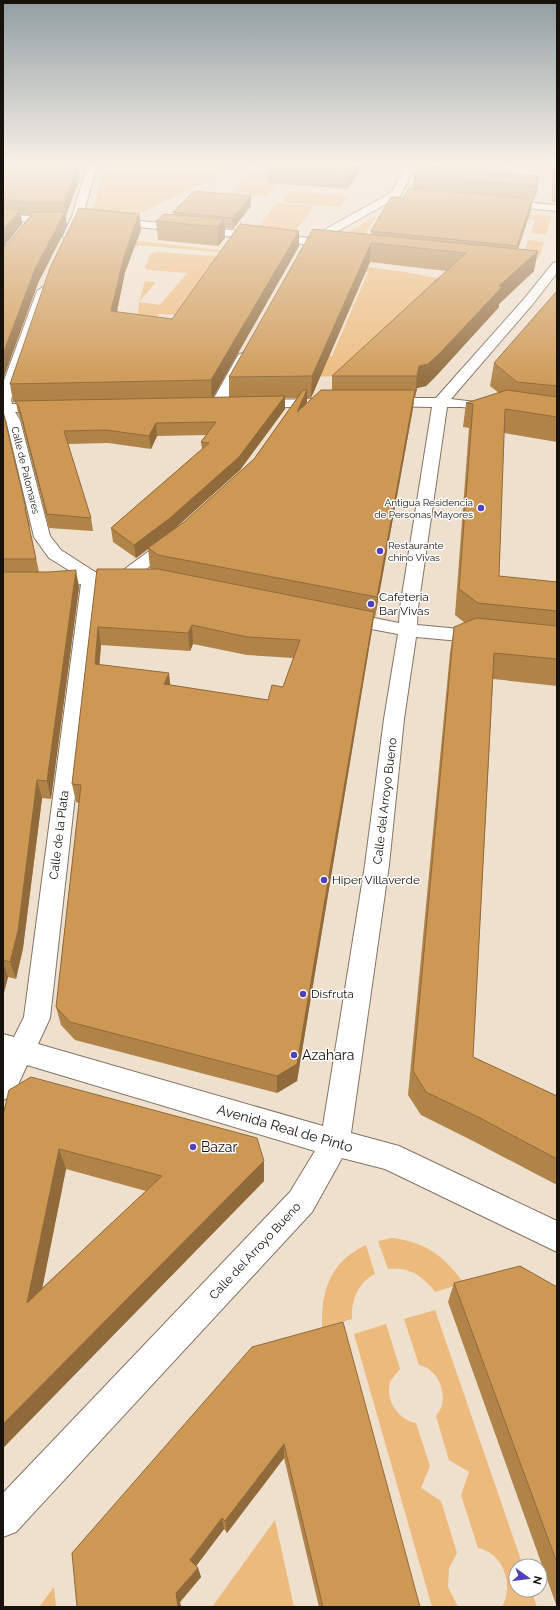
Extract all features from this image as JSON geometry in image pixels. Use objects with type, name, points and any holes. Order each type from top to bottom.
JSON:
[{"type":"street","points":[[61,251],[68,241]]},
{"type":"street","points":[[301,241],[348,246]]},
{"type":"street","points":[[300,256],[309,242]]},
{"type":"street","points":[[539,265],[556,266]]},
{"type":"street","points":[[440,403],[528,302],[556,266]]},
{"type":"street","points":[[48,278],[14,353],[4,400],[4,408],[64,407]]},
{"type":"street","points":[[528,302],[547,296]]},
{"type":"street","points":[[217,405],[248,348]]},
{"type":"street","points":[[201,405],[338,402]]},
{"type":"street","points":[[369,402],[462,403],[557,416]]},
{"type":"street","points":[[286,420],[298,403]]},
{"type":"street","name":"Calle del Arroyo Bueno","points":[[3,1519],[301,1202],[335,1143],[377,865],[394,719],[408,630],[409,608],[440,403]]},
{"type":"street","name":"Calle de Palomares","points":[[4,408],[13,420],[42,537],[55,554],[91,577]]},
{"type":"street","points":[[126,576],[184,532]]},
{"type":"street","points":[[3,583],[51,583],[91,577],[126,576],[154,580]]},
{"type":"street","name":"Calle de la Plata","points":[[3,1087],[12,1049],[37,1018],[91,577]]},
{"type":"street","points":[[324,614],[408,630],[502,639]]},
{"type":"street","name":"Avenida Real de Pinto","points":[[12,1049],[335,1143],[389,1156],[557,1237]]},
{"type":"shaded area","points":[[111,241],[141,241],[228,251],[226,253],[148,246],[109,245]]},
{"type":"shaded area","points":[[528,241],[544,242],[539,258],[486,253],[524,254]]},
{"type":"shaded area","points":[[157,252],[228,257],[194,316],[159,314],[154,325],[137,323],[139,302],[160,305],[187,273],[150,270],[145,268],[150,254]]},
{"type":"shaded area","points":[[345,264],[405,272],[451,281],[351,376],[290,377],[301,354],[332,356],[368,272],[342,269]]},
{"type":"shaded area","points":[[145,281],[156,282],[139,302]]},
{"type":"shaded area","points":[[392,1238],[415,1243],[433,1252],[449,1265],[464,1283],[435,1292],[426,1281],[414,1273],[402,1269],[388,1269],[378,1241]]},
{"type":"shaded area","points":[[366,1245],[375,1274],[369,1277],[360,1287],[354,1299],[352,1319],[322,1328],[323,1301],[330,1279],[344,1260]]},
{"type":"shaded area","points":[[435,1310],[520,1558],[508,1558],[508,1598],[534,1598],[537,1607],[502,1607],[507,1590],[507,1580],[500,1563],[494,1556],[487,1551],[478,1548],[461,1495],[469,1472],[449,1460],[436,1416],[442,1405],[443,1399],[441,1386],[435,1375],[430,1370],[419,1365],[404,1319]]},
{"type":"shaded area","points":[[386,1324],[400,1369],[390,1382],[390,1396],[392,1403],[399,1414],[416,1423],[430,1466],[421,1488],[441,1501],[457,1553],[449,1568],[448,1587],[458,1607],[432,1607],[354,1334]]},
{"type":"shaded area","points":[[275,1520],[294,1607],[212,1607]]},
{"type":"shaded area","points":[[54,1587],[56,1607],[39,1607]]},
{"type":"building","points":[[10,241],[50,241],[35,269],[3,354],[3,246],[6,246]]},
{"type":"building","points":[[63,241],[129,241],[124,256],[111,311],[172,319],[228,241],[293,241],[211,380],[10,384],[50,268]]},
{"type":"building","points":[[306,241],[437,241],[538,251],[499,286],[502,287],[440,353],[428,364],[419,366],[417,376],[332,376],[466,253],[371,243],[312,376],[229,377]]},
{"type":"building","points":[[470,241],[519,241],[517,246]]},
{"type":"building","points":[[557,291],[557,386],[517,382],[494,363]]},
{"type":"building","points":[[303,390],[307,390],[297,412],[321,390],[415,390],[377,597],[158,555],[148,548],[184,522],[254,459]]},
{"type":"building","points":[[507,390],[557,397],[557,417],[505,409],[499,576],[557,582],[557,611],[478,603],[459,589],[473,404],[466,403]]},
{"type":"building","points":[[285,396],[239,457],[170,518],[134,545],[111,528],[209,443],[201,442],[216,422],[156,423],[149,436],[106,430],[64,431],[91,518],[47,514],[19,407],[15,401]]},
{"type":"building","points":[[3,411],[26,509],[25,508],[36,559],[3,559]]},
{"type":"building","points":[[97,569],[158,569],[374,612],[297,1064],[277,1076],[70,1022],[56,1007],[81,785],[72,784]],"holes":[[[192,625],[247,637],[300,640],[283,687],[272,685],[268,700],[164,684],[169,673],[95,664],[98,627],[188,633]]]},
{"type":"building","points":[[76,570],[47,781],[37,780],[18,931],[10,962],[3,960],[3,572],[48,572]]},
{"type":"building","points":[[476,618],[557,626],[557,659],[494,653],[473,1057],[557,1096],[557,1159],[480,1118],[426,1092],[413,1071],[454,627]]},
{"type":"building","points":[[31,1077],[257,1138],[264,1161],[3,1424],[3,1115],[9,1090]],"holes":[[[59,1149],[162,1176],[100,1234],[27,1303]]]},
{"type":"building","points":[[520,1266],[557,1287],[557,1563],[454,1283]]},
{"type":"building","points":[[343,1322],[420,1607],[323,1607],[284,1444],[225,1521],[222,1518],[190,1560],[198,1568],[176,1593],[178,1607],[77,1607],[72,1553],[252,1347]]},
{"type":"place","name":"Antigua Residencia de Personas Mayores","points":[[481,508]]},
{"type":"place","name":"Restaurante chino Vivas","points":[[380,551]]},
{"type":"place","name":"Cafeteria Bar Vivas","points":[[371,604]]},
{"type":"place","name":"Hiper Villaverde","points":[[324,880]]},
{"type":"place","name":"Disfruta","points":[[303,994]]},
{"type":"place","name":"Azahara","points":[[294,1055]]},
{"type":"place","name":"Bazar","points":[[193,1147]]}]
